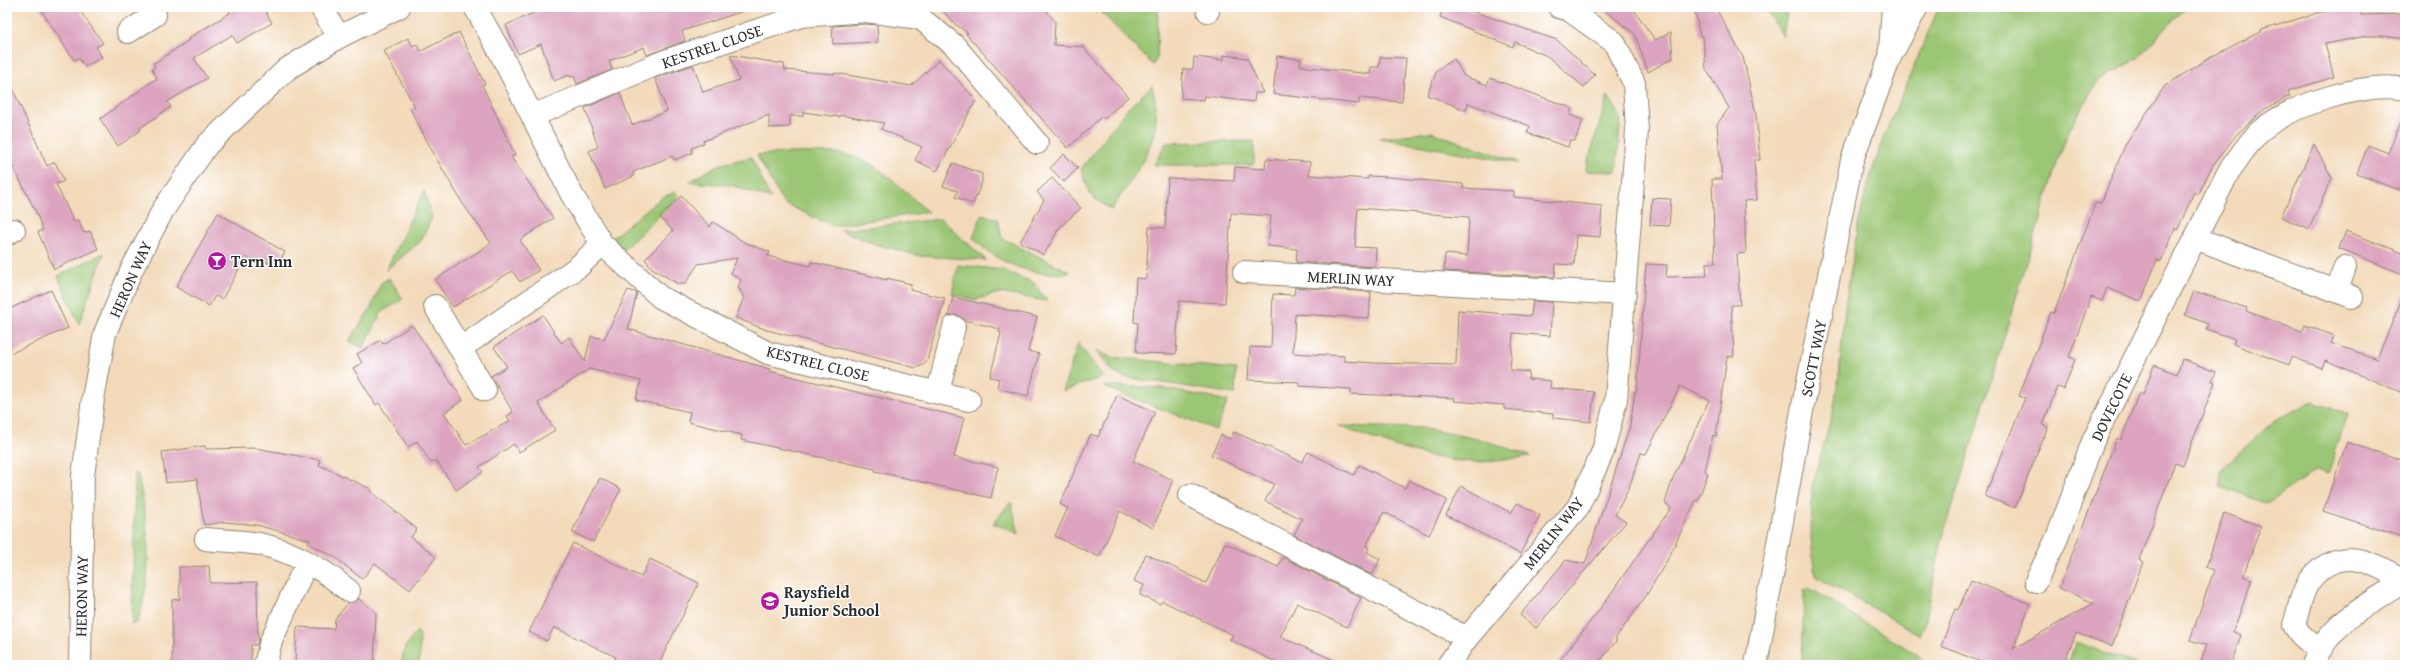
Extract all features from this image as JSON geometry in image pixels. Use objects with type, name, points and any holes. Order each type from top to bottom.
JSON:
[{"type":"street","points":[[321,7],[339,37]]},
{"type":"street","name":"HERON WAY","points":[[80,665],[83,476],[93,398],[106,333],[132,269],[163,210],[207,145],[287,69],[339,37],[399,7]]},
{"type":"street","name":"KESTREL CLOSE","points":[[475,7],[500,52],[572,195],[602,244],[660,297],[768,353],[969,400]]},
{"type":"street","name":"MERLIN WAY","points":[[1448,665],[1467,638],[1578,507],[1596,470],[1616,400],[1637,130],[1634,83],[1614,42],[1569,10],[1559,7]]},
{"type":"street","name":"SCOTT WAY","points":[[1890,57],[1893,7]]},
{"type":"street","name":"SCOTT WAY","points":[[1756,665],[1802,412],[1852,160],[1890,57],[1917,7]]},
{"type":"street","points":[[128,32],[158,10]]},
{"type":"street","name":"KESTREL CLOSE","points":[[532,116],[665,61],[801,16],[866,12],[920,18],[954,45],[1037,143]]},
{"type":"street","name":"DOVECOTE","points":[[2036,581],[2057,538],[2093,441],[2229,171],[2259,132],[2304,105],[2355,90],[2405,88]]},
{"type":"street","points":[[2195,238],[2344,294],[2345,268]]},
{"type":"street","points":[[461,348],[578,267],[602,244]]},
{"type":"street","name":"MERLIN WAY","points":[[1244,272],[1625,294]]},
{"type":"street","points":[[435,306],[485,390]]},
{"type":"street","points":[[938,392],[954,326]]},
{"type":"street","points":[[1190,495],[1467,638]]},
{"type":"street","points":[[206,539],[258,544],[307,562],[349,591]]},
{"type":"street","points":[[2346,558],[2370,562],[2405,581],[2353,614],[2332,633],[2315,658],[2294,625],[2306,586],[2317,572],[2330,563],[2346,558]]},
{"type":"street","points":[[265,665],[272,641],[307,562]]},
{"type":"green space","points":[[1096,7],[1158,7],[1157,58],[1153,65]]},
{"type":"green space","points":[[1764,7],[1788,7],[1783,36]]},
{"type":"green space","points":[[1939,7],[2186,7],[2138,58],[2098,81],[2069,130],[2058,160],[1941,544],[1925,624],[1920,635],[1815,576],[1811,538],[1812,487],[1833,411],[1839,376],[1845,307],[1857,230],[1866,190],[1883,139]]},
{"type":"green space","points":[[1152,86],[1156,105],[1156,122],[1153,137],[1140,166],[1111,210],[1090,195],[1081,169],[1125,111]]},
{"type":"green space","points":[[1608,96],[1621,117],[1616,172],[1585,171]]},
{"type":"green space","points":[[1431,132],[1515,161],[1518,163],[1379,138]]},
{"type":"green space","points":[[1254,141],[1254,165],[1154,165],[1166,143]]},
{"type":"green space","points":[[786,153],[833,153],[848,155],[859,159],[881,171],[928,212],[833,226],[783,203],[757,155]]},
{"type":"green space","points":[[751,157],[771,199],[731,185],[689,182],[718,165]]},
{"type":"green space","points":[[424,191],[432,217],[421,241],[386,270]]},
{"type":"green space","points":[[675,192],[679,197],[623,250],[612,238],[661,198]]},
{"type":"green space","points":[[982,214],[998,219],[1002,238],[1070,272],[1057,274],[1030,271],[1005,262],[993,255],[973,238]]},
{"type":"green space","points":[[941,219],[986,260],[920,256],[868,242],[841,230]]},
{"type":"green space","points":[[104,253],[79,324],[58,276]]},
{"type":"green space","points":[[958,265],[1003,270],[1034,283],[1047,301],[999,293],[974,300],[952,294]]},
{"type":"green space","points":[[389,278],[403,299],[382,312],[363,348],[349,341],[371,308],[381,283]]},
{"type":"green space","points":[[1078,343],[1103,377],[1063,391]]},
{"type":"green space","points":[[1096,350],[1110,357],[1236,369],[1235,394],[1124,377],[1113,372]]},
{"type":"green space","points":[[1119,386],[1162,388],[1228,401],[1216,430],[1104,387]]},
{"type":"green space","points":[[2313,401],[2348,414],[2328,474],[2317,470],[2267,504],[2220,487],[2221,469],[2274,421]]},
{"type":"green space","points":[[1338,426],[1421,428],[1483,440],[1530,456],[1482,462],[1458,461],[1405,450]]},
{"type":"green space","points":[[135,473],[138,474],[145,512],[148,567],[143,604],[137,623],[132,624]]},
{"type":"green space","points":[[1011,502],[1019,534],[993,523]]},
{"type":"green space","points":[[1811,589],[1919,656],[1925,665],[1802,665],[1804,591]]},
{"type":"green space","points":[[417,631],[420,634],[419,665],[401,665],[405,647]]},
{"type":"green space","points":[[2077,642],[2136,665],[2067,665]]},
{"type":"building","points":[[39,7],[77,7],[103,43],[96,47],[102,57],[85,67],[79,58],[74,60]]},
{"type":"building","points":[[226,7],[263,7],[272,23],[237,43],[232,35],[194,58],[207,78],[167,102],[171,107],[140,128],[141,130],[118,146],[100,119],[157,78],[152,69],[155,67],[153,64],[197,33],[230,13]]},
{"type":"building","points":[[547,7],[743,7],[744,11],[682,31],[685,41],[647,55],[644,47],[609,61],[612,70],[577,84],[574,76],[570,77],[569,75],[554,81],[541,44],[518,54],[506,25]]},
{"type":"building","points":[[939,7],[1043,7],[1055,21],[1054,45],[1083,47],[1128,97],[1104,119],[1102,116],[1068,148],[966,34],[968,33],[955,24]]},
{"type":"building","points":[[1444,7],[1460,7],[1557,40],[1595,75],[1584,87],[1547,56],[1515,42],[1513,47],[1440,17]]},
{"type":"building","points":[[1600,7],[1632,7],[1655,40],[1671,32],[1673,58],[1648,72],[1635,34]]},
{"type":"building","points":[[1694,7],[1715,7],[1743,57],[1756,114],[1760,160],[1754,160],[1757,200],[1744,201],[1746,253],[1737,254],[1740,305],[1731,305],[1734,356],[1727,356],[1716,436],[1713,435],[1705,471],[1708,473],[1698,501],[1696,500],[1669,557],[1646,596],[1615,639],[1617,640],[1597,665],[1556,665],[1597,613],[1671,508],[1665,503],[1673,478],[1709,400],[1680,386],[1646,454],[1641,453],[1628,490],[1615,515],[1626,522],[1536,628],[1520,615],[1566,560],[1585,564],[1630,426],[1635,391],[1637,391],[1646,264],[1667,265],[1666,277],[1707,276],[1706,263],[1715,263],[1712,179],[1722,179],[1717,124],[1729,108],[1706,69],[1703,36],[1700,36]]},
{"type":"building","points":[[2347,7],[2359,7],[2361,15],[2405,14],[2405,39],[2383,36],[2367,36],[2325,44],[2334,77],[2288,91],[2290,96],[2265,109],[2238,133],[2212,166],[2198,195],[2194,192],[2178,229],[2175,228],[2161,261],[2157,260],[2141,301],[2107,288],[2102,301],[2091,297],[2069,357],[2075,359],[2064,389],[2057,387],[2043,425],[2048,427],[2015,508],[1985,496],[2025,398],[2019,396],[2051,312],[2054,313],[2096,202],[2101,203],[2126,143],[2165,86],[2207,59],[2262,30],[2317,13]]},
{"type":"building","points":[[866,24],[877,25],[878,42],[833,44],[832,26]]},
{"type":"building","points":[[459,32],[485,84],[482,85],[515,155],[511,157],[553,218],[520,240],[539,270],[520,282],[512,271],[453,307],[435,280],[491,243],[463,204],[436,158],[410,109],[415,107],[384,51],[408,38],[413,46],[417,44],[421,51]]},
{"type":"building","points":[[730,55],[784,64],[785,70],[835,73],[911,86],[939,60],[976,100],[937,171],[915,160],[922,147],[881,129],[884,123],[840,115],[840,117],[803,112],[803,116],[790,116],[790,127],[769,128],[769,115],[703,141],[704,143],[692,148],[692,153],[674,160],[672,156],[633,172],[634,176],[605,189],[589,151],[598,147],[585,108],[620,93],[632,125],[667,111],[655,78],[693,65],[703,92],[739,80]]},
{"type":"building","points":[[1224,55],[1247,58],[1263,93],[1255,93],[1254,102],[1205,96],[1204,100],[1181,98],[1183,69],[1193,69],[1194,57],[1224,60]]},
{"type":"building","points":[[1277,56],[1301,59],[1300,65],[1308,67],[1370,74],[1371,67],[1379,67],[1380,57],[1406,58],[1402,102],[1359,98],[1359,104],[1273,94]]},
{"type":"building","points":[[1454,59],[1464,76],[1487,85],[1490,78],[1572,108],[1570,115],[1583,120],[1575,141],[1570,140],[1568,147],[1527,133],[1530,126],[1468,103],[1466,110],[1427,95],[1437,70]]},
{"type":"building","points":[[7,76],[47,166],[55,162],[64,181],[56,184],[74,222],[78,220],[84,233],[90,231],[98,249],[54,269],[38,232],[43,230],[36,212],[7,155]]},
{"type":"building","points":[[2405,112],[2405,192],[2357,174],[2368,145],[2388,153]]},
{"type":"building","points":[[2314,144],[2332,178],[2309,229],[2281,217]]},
{"type":"building","points":[[1064,154],[1078,168],[1064,182],[1050,168]]},
{"type":"building","points":[[1266,159],[1310,162],[1309,175],[1368,179],[1368,176],[1389,177],[1463,184],[1463,188],[1514,191],[1514,197],[1602,206],[1600,237],[1576,235],[1574,265],[1556,264],[1555,277],[1444,271],[1445,254],[1467,256],[1469,217],[1358,208],[1355,247],[1376,248],[1375,267],[1296,262],[1297,249],[1268,246],[1271,216],[1231,213],[1225,303],[1179,301],[1176,354],[1136,353],[1138,323],[1134,322],[1136,278],[1146,279],[1149,227],[1165,228],[1168,178],[1234,181],[1235,167],[1265,169]]},
{"type":"building","points":[[953,163],[982,174],[982,182],[973,204],[955,197],[958,191],[943,186]]},
{"type":"building","points":[[1052,178],[1081,208],[1059,228],[1044,255],[1020,242],[1044,200],[1037,192]]},
{"type":"building","points":[[681,196],[710,227],[713,222],[744,242],[770,252],[768,256],[810,266],[811,262],[887,280],[887,278],[911,284],[910,290],[945,298],[927,360],[923,365],[916,368],[767,330],[736,318],[744,297],[738,287],[741,280],[731,273],[737,258],[698,264],[685,284],[678,284],[652,268],[645,259],[673,231],[660,217]]},
{"type":"building","points":[[1652,198],[1671,199],[1669,226],[1650,225]]},
{"type":"building","name":"Tern Inn","points":[[218,213],[285,252],[276,267],[260,259],[257,264],[246,257],[222,299],[215,296],[209,306],[176,287]]},
{"type":"building","points":[[2346,231],[2405,254],[2405,275],[2339,248]]},
{"type":"building","points":[[1295,287],[1371,292],[1369,318],[1295,314],[1293,353],[1344,356],[1344,361],[1374,363],[1456,365],[1458,310],[1531,316],[1533,301],[1552,302],[1550,336],[1513,333],[1510,370],[1529,372],[1528,379],[1551,381],[1550,388],[1594,392],[1591,422],[1553,418],[1553,414],[1504,409],[1504,405],[1454,401],[1455,398],[1351,394],[1351,389],[1299,386],[1299,382],[1248,380],[1250,347],[1271,348],[1273,294],[1294,295]]},
{"type":"building","points":[[51,290],[68,328],[7,355],[7,310]]},
{"type":"building","points":[[628,290],[637,293],[628,329],[770,369],[769,371],[964,418],[954,457],[998,467],[991,498],[875,471],[875,469],[741,440],[742,435],[688,422],[690,412],[636,400],[641,381],[589,369],[538,403],[555,430],[519,452],[514,444],[479,467],[483,472],[456,490],[436,460],[431,463],[417,441],[408,447],[379,403],[376,405],[353,368],[362,363],[357,354],[381,340],[383,344],[412,325],[463,400],[444,413],[466,445],[510,421],[507,416],[513,412],[491,376],[507,367],[494,347],[543,315],[561,343],[569,337],[585,362],[591,336],[604,339]]},
{"type":"building","points":[[2194,291],[2247,308],[2246,311],[2302,332],[2305,325],[2334,336],[2331,343],[2377,359],[2405,291],[2405,394],[2325,360],[2322,368],[2292,357],[2289,365],[2233,344],[2235,339],[2206,329],[2208,324],[2185,315]]},
{"type":"building","points":[[953,297],[1037,317],[1028,351],[1039,354],[1028,396],[997,388],[999,379],[990,377],[1001,333],[999,332],[1000,329],[964,320],[957,315],[948,316]]},
{"type":"building","points":[[2182,359],[2216,372],[2212,381],[2215,382],[2183,466],[2175,463],[2139,560],[2143,562],[2112,646],[2076,633],[2063,665],[1983,665],[1986,664],[1941,646],[1955,609],[1958,610],[1971,580],[2030,604],[2013,649],[2094,603],[2059,588],[2117,438],[2121,440],[2139,393],[2143,395],[2154,365],[2177,374]]},
{"type":"building","points":[[1117,395],[1155,412],[1133,461],[1173,480],[1153,528],[1120,511],[1099,557],[1055,536],[1068,508],[1060,504],[1091,434],[1098,437]]},
{"type":"building","points":[[1234,432],[1302,462],[1308,452],[1354,475],[1359,465],[1405,488],[1409,480],[1447,500],[1429,535],[1384,512],[1366,546],[1369,547],[1367,552],[1380,559],[1372,575],[1294,535],[1302,519],[1265,501],[1274,484],[1211,455],[1221,435],[1230,439]]},
{"type":"building","points":[[2347,442],[2405,461],[2405,538],[2323,511]]},
{"type":"building","points":[[205,446],[206,449],[256,448],[320,460],[319,465],[371,489],[370,491],[417,529],[411,537],[436,557],[410,590],[375,563],[362,579],[335,557],[308,543],[310,540],[257,525],[225,522],[204,525],[197,479],[166,483],[162,452]]},
{"type":"building","points":[[600,478],[621,489],[593,542],[572,532]]},
{"type":"building","points":[[1461,486],[1511,513],[1517,503],[1540,515],[1520,554],[1446,515]]},
{"type":"building","points":[[2224,513],[2261,526],[2243,576],[2252,579],[2233,632],[2241,635],[2231,665],[2200,665],[2206,645],[2190,640],[2214,570],[2206,567]]},
{"type":"building","points":[[573,543],[641,577],[650,559],[699,583],[658,665],[612,665],[616,657],[554,627],[547,641],[529,632]]},
{"type":"building","points":[[1225,543],[1278,567],[1283,557],[1361,598],[1347,627],[1297,603],[1280,637],[1346,665],[1282,665],[1230,640],[1233,635],[1162,601],[1160,604],[1140,595],[1144,585],[1134,581],[1146,554],[1206,583]]},
{"type":"building","points":[[209,566],[210,583],[257,582],[258,641],[257,645],[251,645],[251,664],[172,665],[172,600],[180,599],[179,567]]},
{"type":"building","points":[[359,599],[376,613],[374,665],[295,663],[297,627],[334,629],[335,619],[348,603]]},
{"type":"place","name":"Tern Inn","points":[[217,261]]},
{"type":"place","name":"Raysfield Junior School","points":[[770,601]]}]
